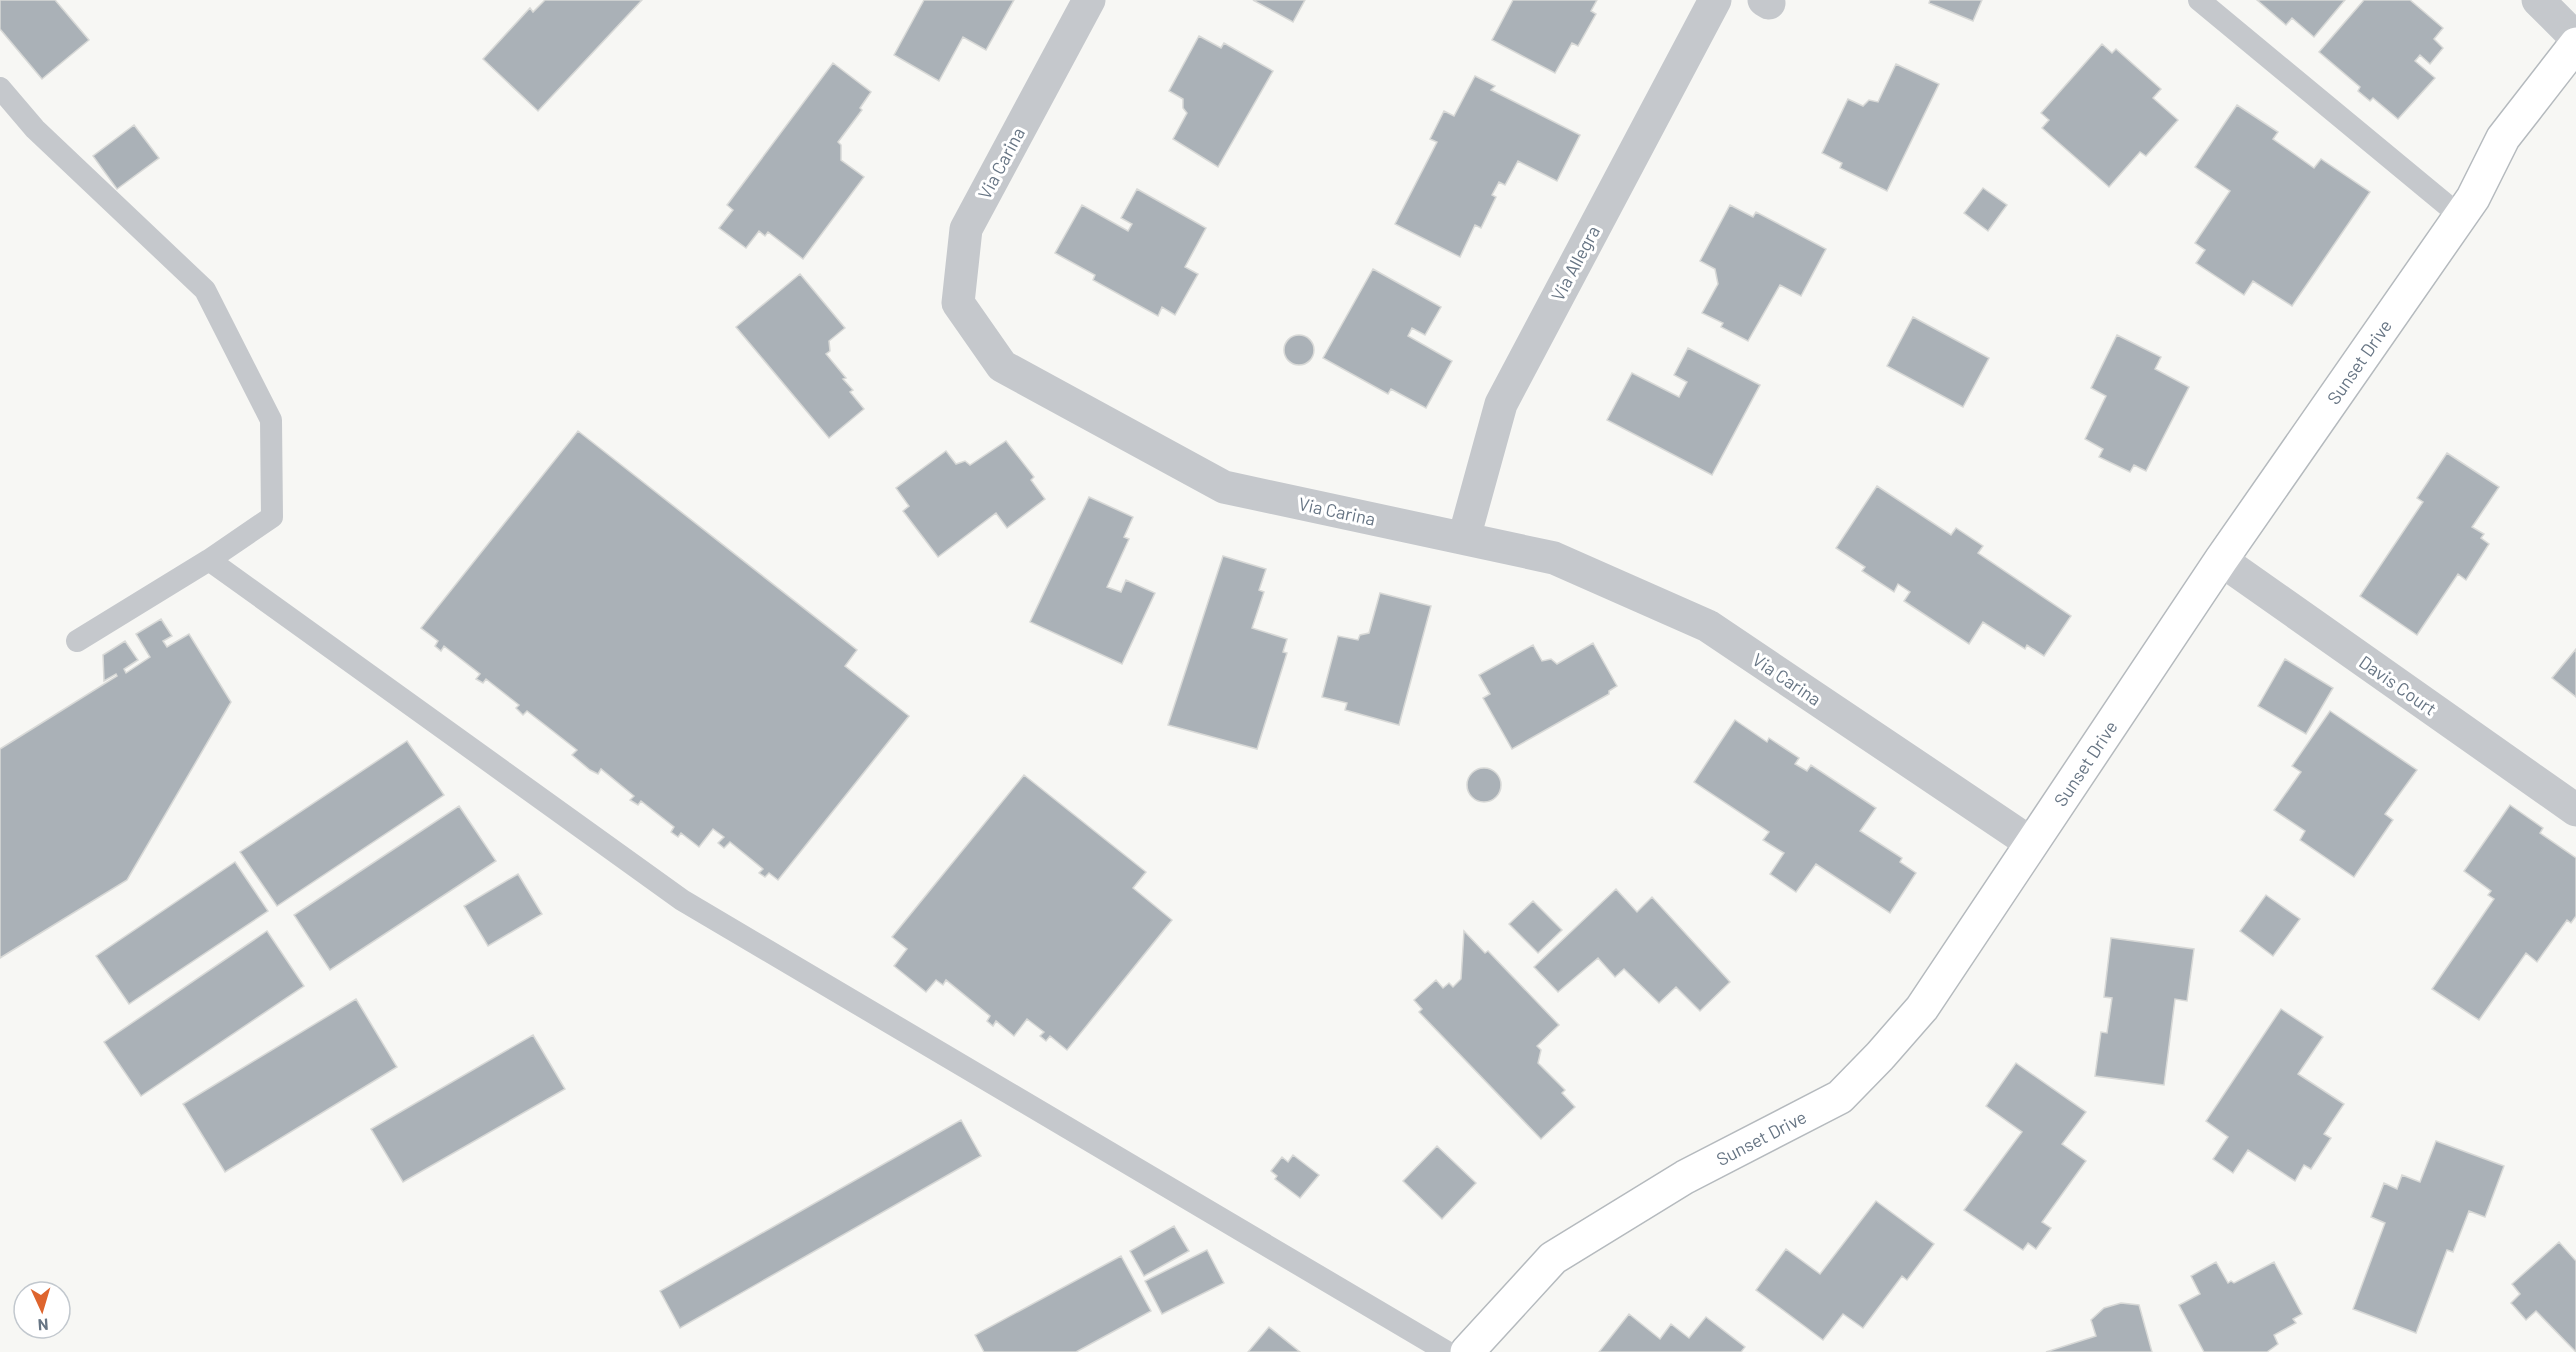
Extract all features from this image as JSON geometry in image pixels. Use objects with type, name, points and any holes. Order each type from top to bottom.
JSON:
[{"type":"main road","name":"Sunset Drive","points":[[1467,1352],[1553,1258],[1685,1177],[1840,1097],[1922,1008],[2221,560],[2473,198],[2503,138],[2576,44]]},
{"type":"street","name":"Via Carina","points":[[1089,0],[966,229],[958,303],[1002,366],[1224,487],[1554,558],[1708,626],[2031,843]]},
{"type":"street","name":"Via Allegra","points":[[1464,538],[1501,404],[1715,0]]},
{"type":"street","points":[[2538,0],[2576,38]]},
{"type":"street","name":"Davis Court","points":[[2221,560],[2576,810]]},
{"type":"lane","points":[[2199,0],[2460,216]]},
{"type":"lane","points":[[0,88],[35,129],[205,290],[272,420],[272,518],[209,560],[77,641]]},
{"type":"lane","points":[[209,560],[681,900],[1447,1352]]},
{"type":"building","points":[[0,0],[55,0],[89,40],[42,79],[0,29]]},
{"type":"building","points":[[545,0],[642,0],[538,111],[483,59],[530,8],[533,12]]},
{"type":"building","points":[[924,0],[1014,0],[986,50],[963,37],[939,81],[894,55]]},
{"type":"building","points":[[1253,0],[1305,0],[1293,22]]},
{"type":"building","points":[[1513,0],[1597,0],[1591,11],[1596,14],[1578,46],[1572,43],[1555,73],[1492,40]]},
{"type":"building","points":[[1930,0],[1982,0],[1973,21],[1929,3]]},
{"type":"building","points":[[2257,0],[2345,0],[2314,37],[2292,18],[2286,25]]},
{"type":"building","points":[[2364,0],[2410,0],[2443,28],[2434,39],[2443,48],[2430,64],[2420,55],[2415,61],[2435,78],[2398,119],[2373,98],[2370,101],[2358,91],[2360,87],[2319,52]]},
{"type":"building","points":[[1199,36],[1221,48],[1224,43],[1273,71],[1218,167],[1173,139],[1187,113],[1183,108],[1183,99],[1169,91]]},
{"type":"building","points":[[2102,44],[2112,53],[2116,49],[2161,89],[2153,98],[2178,120],[2146,156],[2140,152],[2109,187],[2042,128],[2049,120],[2041,113]]},
{"type":"building","points":[[833,63],[871,92],[860,108],[862,110],[838,142],[841,145],[841,160],[864,177],[803,259],[768,232],[765,236],[759,231],[746,248],[719,228],[733,210],[727,205]]},
{"type":"building","points":[[1896,64],[1939,84],[1887,191],[1840,168],[1842,163],[1822,153],[1848,99],[1863,106],[1869,100],[1878,102]]},
{"type":"building","points":[[1475,76],[1495,86],[1491,90],[1580,135],[1557,181],[1518,161],[1505,185],[1499,182],[1492,195],[1496,197],[1481,228],[1475,225],[1460,257],[1395,224],[1437,142],[1430,139],[1444,111],[1454,116]]},
{"type":"building","points":[[2237,105],[2278,132],[2273,139],[2314,168],[2321,159],[2370,192],[2292,306],[2253,281],[2244,295],[2196,263],[2205,250],[2195,243],[2230,191],[2195,167]]},
{"type":"building","points":[[134,125],[159,158],[117,189],[93,156]]},
{"type":"building","points":[[1983,188],[2007,205],[1988,231],[1964,213]]},
{"type":"building","points":[[1137,189],[1206,228],[1185,267],[1198,274],[1175,315],[1162,307],[1158,316],[1093,280],[1095,275],[1055,253],[1082,205],[1128,231],[1132,224],[1121,218]]},
{"type":"building","points":[[1730,205],[1753,217],[1756,212],[1826,249],[1801,296],[1780,285],[1748,341],[1721,327],[1723,323],[1702,313],[1718,284],[1715,269],[1700,261]]},
{"type":"building","points":[[1373,269],[1441,307],[1425,335],[1412,328],[1408,336],[1452,361],[1426,408],[1391,389],[1388,394],[1323,358]]},
{"type":"building","points":[[800,274],[845,328],[829,341],[830,351],[826,354],[846,378],[843,379],[853,390],[850,392],[864,409],[829,438],[736,327]]},
{"type":"building","points":[[1913,317],[1989,358],[1963,407],[1887,366]]},
{"type":"building","points":[[1299,335],[1310,339],[1314,350],[1310,361],[1299,365],[1288,361],[1284,350],[1288,339]]},
{"type":"building","points":[[2117,335],[2161,357],[2155,369],[2189,387],[2146,471],[2134,465],[2130,472],[2099,457],[2103,449],[2085,439],[2106,396],[2091,388]]},
{"type":"building","points":[[1688,348],[1760,385],[1712,475],[1607,420],[1632,373],[1679,397],[1687,382],[1674,375]]},
{"type":"building","points":[[578,431],[857,650],[845,666],[909,716],[778,880],[769,873],[765,877],[759,873],[763,869],[730,842],[724,848],[718,843],[724,837],[713,829],[699,847],[681,833],[678,837],[671,832],[674,827],[641,801],[638,805],[630,800],[634,796],[601,769],[598,774],[590,770],[572,755],[577,750],[527,711],[523,715],[516,708],[519,705],[486,679],[483,683],[476,679],[480,674],[444,646],[441,651],[435,646],[438,641],[421,628]]},
{"type":"building","points":[[1006,441],[1034,477],[1031,480],[1045,499],[1007,528],[996,513],[938,557],[903,511],[909,506],[896,488],[946,451],[956,464],[965,461],[970,465]]},
{"type":"building","points":[[2447,453],[2499,487],[2472,527],[2484,534],[2481,538],[2489,544],[2466,580],[2458,574],[2417,635],[2360,596],[2423,502],[2417,498]]},
{"type":"building","points":[[1877,486],[1951,535],[1956,528],[1983,546],[1978,553],[2071,616],[2044,656],[2027,645],[2025,649],[1983,622],[1969,644],[1904,601],[1910,592],[1898,584],[1894,592],[1862,571],[1865,567],[1836,548]]},
{"type":"building","points":[[1089,497],[1133,517],[1124,537],[1129,539],[1107,587],[1121,592],[1126,580],[1155,593],[1122,664],[1030,622]]},
{"type":"building","points":[[1223,556],[1266,569],[1259,590],[1264,592],[1252,628],[1287,639],[1283,652],[1287,653],[1257,749],[1168,725]]},
{"type":"building","points":[[1380,593],[1431,606],[1399,725],[1345,710],[1347,703],[1322,697],[1338,636],[1358,640],[1360,635],[1369,633]]},
{"type":"building","points":[[161,619],[172,636],[163,641],[167,647],[189,634],[231,702],[127,880],[0,958],[0,749],[117,676],[116,674],[104,681],[103,655],[125,641],[138,660],[124,669],[126,673],[150,657],[136,634]]},
{"type":"building","points":[[1593,643],[1617,686],[1609,691],[1609,694],[1512,749],[1483,698],[1490,694],[1479,675],[1533,645],[1542,661],[1551,659],[1557,664]]},
{"type":"building","points":[[2576,649],[2576,697],[2552,678]]},
{"type":"building","points":[[2285,659],[2333,688],[2306,734],[2258,706]]},
{"type":"building","points":[[2330,711],[2417,770],[2385,814],[2393,820],[2354,877],[2300,840],[2305,831],[2274,810],[2301,772],[2292,766]]},
{"type":"building","points":[[1735,720],[1767,742],[1769,738],[1799,758],[1795,764],[1807,771],[1811,765],[1876,808],[1860,831],[1902,858],[1900,862],[1916,873],[1890,913],[1816,864],[1796,892],[1770,874],[1784,853],[1763,840],[1769,832],[1694,782]]},
{"type":"building","points":[[407,741],[444,795],[277,906],[240,852]]},
{"type":"building","points":[[1484,768],[1496,773],[1501,785],[1496,797],[1484,802],[1472,797],[1467,785],[1472,773]]},
{"type":"building","points":[[1024,775],[1146,872],[1133,888],[1172,920],[1067,1050],[1050,1036],[1046,1041],[1040,1036],[1044,1032],[1027,1019],[1014,1036],[996,1021],[993,1026],[987,1021],[990,1016],[946,980],[943,985],[936,980],[926,992],[894,966],[907,949],[892,937]]},
{"type":"building","points":[[2510,805],[2543,828],[2540,833],[2576,858],[2576,916],[2571,923],[2567,920],[2537,962],[2526,953],[2479,1020],[2432,989],[2494,899],[2488,895],[2491,891],[2464,871]]},
{"type":"building","points":[[459,806],[496,861],[330,970],[294,915]]},
{"type":"building","points":[[235,862],[268,911],[129,1004],[96,956]]},
{"type":"building","points":[[518,874],[542,914],[488,946],[464,906]]},
{"type":"building","points":[[1616,889],[1637,912],[1652,897],[1730,982],[1700,1011],[1676,987],[1659,1003],[1624,969],[1615,977],[1598,958],[1558,992],[1534,967]]},
{"type":"building","points":[[2266,895],[2300,919],[2273,956],[2240,931]]},
{"type":"building","points":[[1533,901],[1562,930],[1538,953],[1509,924]]},
{"type":"building","points":[[267,931],[304,986],[141,1096],[104,1042]]},
{"type":"building","points":[[1464,931],[1485,953],[1488,951],[1559,1025],[1537,1046],[1541,1050],[1538,1063],[1565,1090],[1562,1093],[1575,1107],[1541,1139],[1419,1012],[1422,1009],[1414,1000],[1436,980],[1443,988],[1449,983],[1453,987],[1461,979]]},
{"type":"building","points":[[2111,938],[2194,949],[2187,1001],[2175,999],[2164,1085],[2095,1076],[2101,1032],[2107,1033],[2112,998],[2104,997]]},
{"type":"building","points":[[356,999],[397,1067],[225,1172],[183,1104]]},
{"type":"building","points":[[2281,1009],[2323,1037],[2298,1074],[2344,1104],[2324,1134],[2331,1138],[2311,1169],[2304,1165],[2295,1181],[2248,1150],[2233,1173],[2213,1159],[2228,1137],[2206,1121]]},
{"type":"building","points":[[533,1035],[565,1089],[403,1182],[371,1129]]},
{"type":"building","points":[[2016,1063],[2086,1112],[2062,1144],[2086,1161],[2042,1222],[2051,1228],[2036,1249],[2028,1243],[2023,1250],[1964,1210],[2022,1132],[1986,1106]]},
{"type":"building","points":[[961,1120],[981,1156],[680,1328],[660,1291]]},
{"type":"building","points":[[2436,1141],[2504,1166],[2485,1217],[2469,1211],[2453,1252],[2447,1250],[2416,1333],[2353,1309],[2385,1223],[2371,1217],[2384,1183],[2397,1189],[2402,1175],[2420,1182]]},
{"type":"building","points":[[1437,1146],[1476,1183],[1442,1219],[1403,1181]]},
{"type":"building","points":[[1293,1155],[1319,1175],[1300,1198],[1275,1179],[1277,1176],[1271,1171],[1282,1157],[1288,1162]]},
{"type":"building","points":[[1876,1201],[1934,1244],[1907,1280],[1902,1276],[1863,1328],[1843,1314],[1823,1340],[1756,1290],[1786,1249],[1820,1274]]},
{"type":"building","points":[[1174,1226],[1189,1251],[1144,1276],[1130,1251]]},
{"type":"building","points":[[2559,1242],[2576,1261],[2576,1352],[2536,1311],[2526,1320],[2511,1303],[2520,1294],[2512,1284]]},
{"type":"building","points":[[1207,1250],[1224,1283],[1162,1314],[1145,1281]]},
{"type":"building","points":[[1121,1256],[1151,1311],[1076,1352],[984,1352],[975,1335]]},
{"type":"building","points":[[2216,1262],[2228,1283],[2231,1281],[2234,1283],[2274,1262],[2302,1314],[2293,1319],[2296,1323],[2274,1335],[2278,1344],[2267,1352],[2204,1352],[2179,1305],[2200,1294],[2191,1276]]},
{"type":"building","points":[[2121,1303],[2139,1305],[2152,1352],[2046,1352],[2096,1336],[2091,1320],[2104,1308]]},
{"type":"building","points":[[1629,1314],[1660,1339],[1671,1324],[1689,1338],[1706,1317],[1745,1347],[1741,1352],[1599,1352]]},
{"type":"building","points":[[1269,1327],[1300,1352],[1248,1352]]}]
